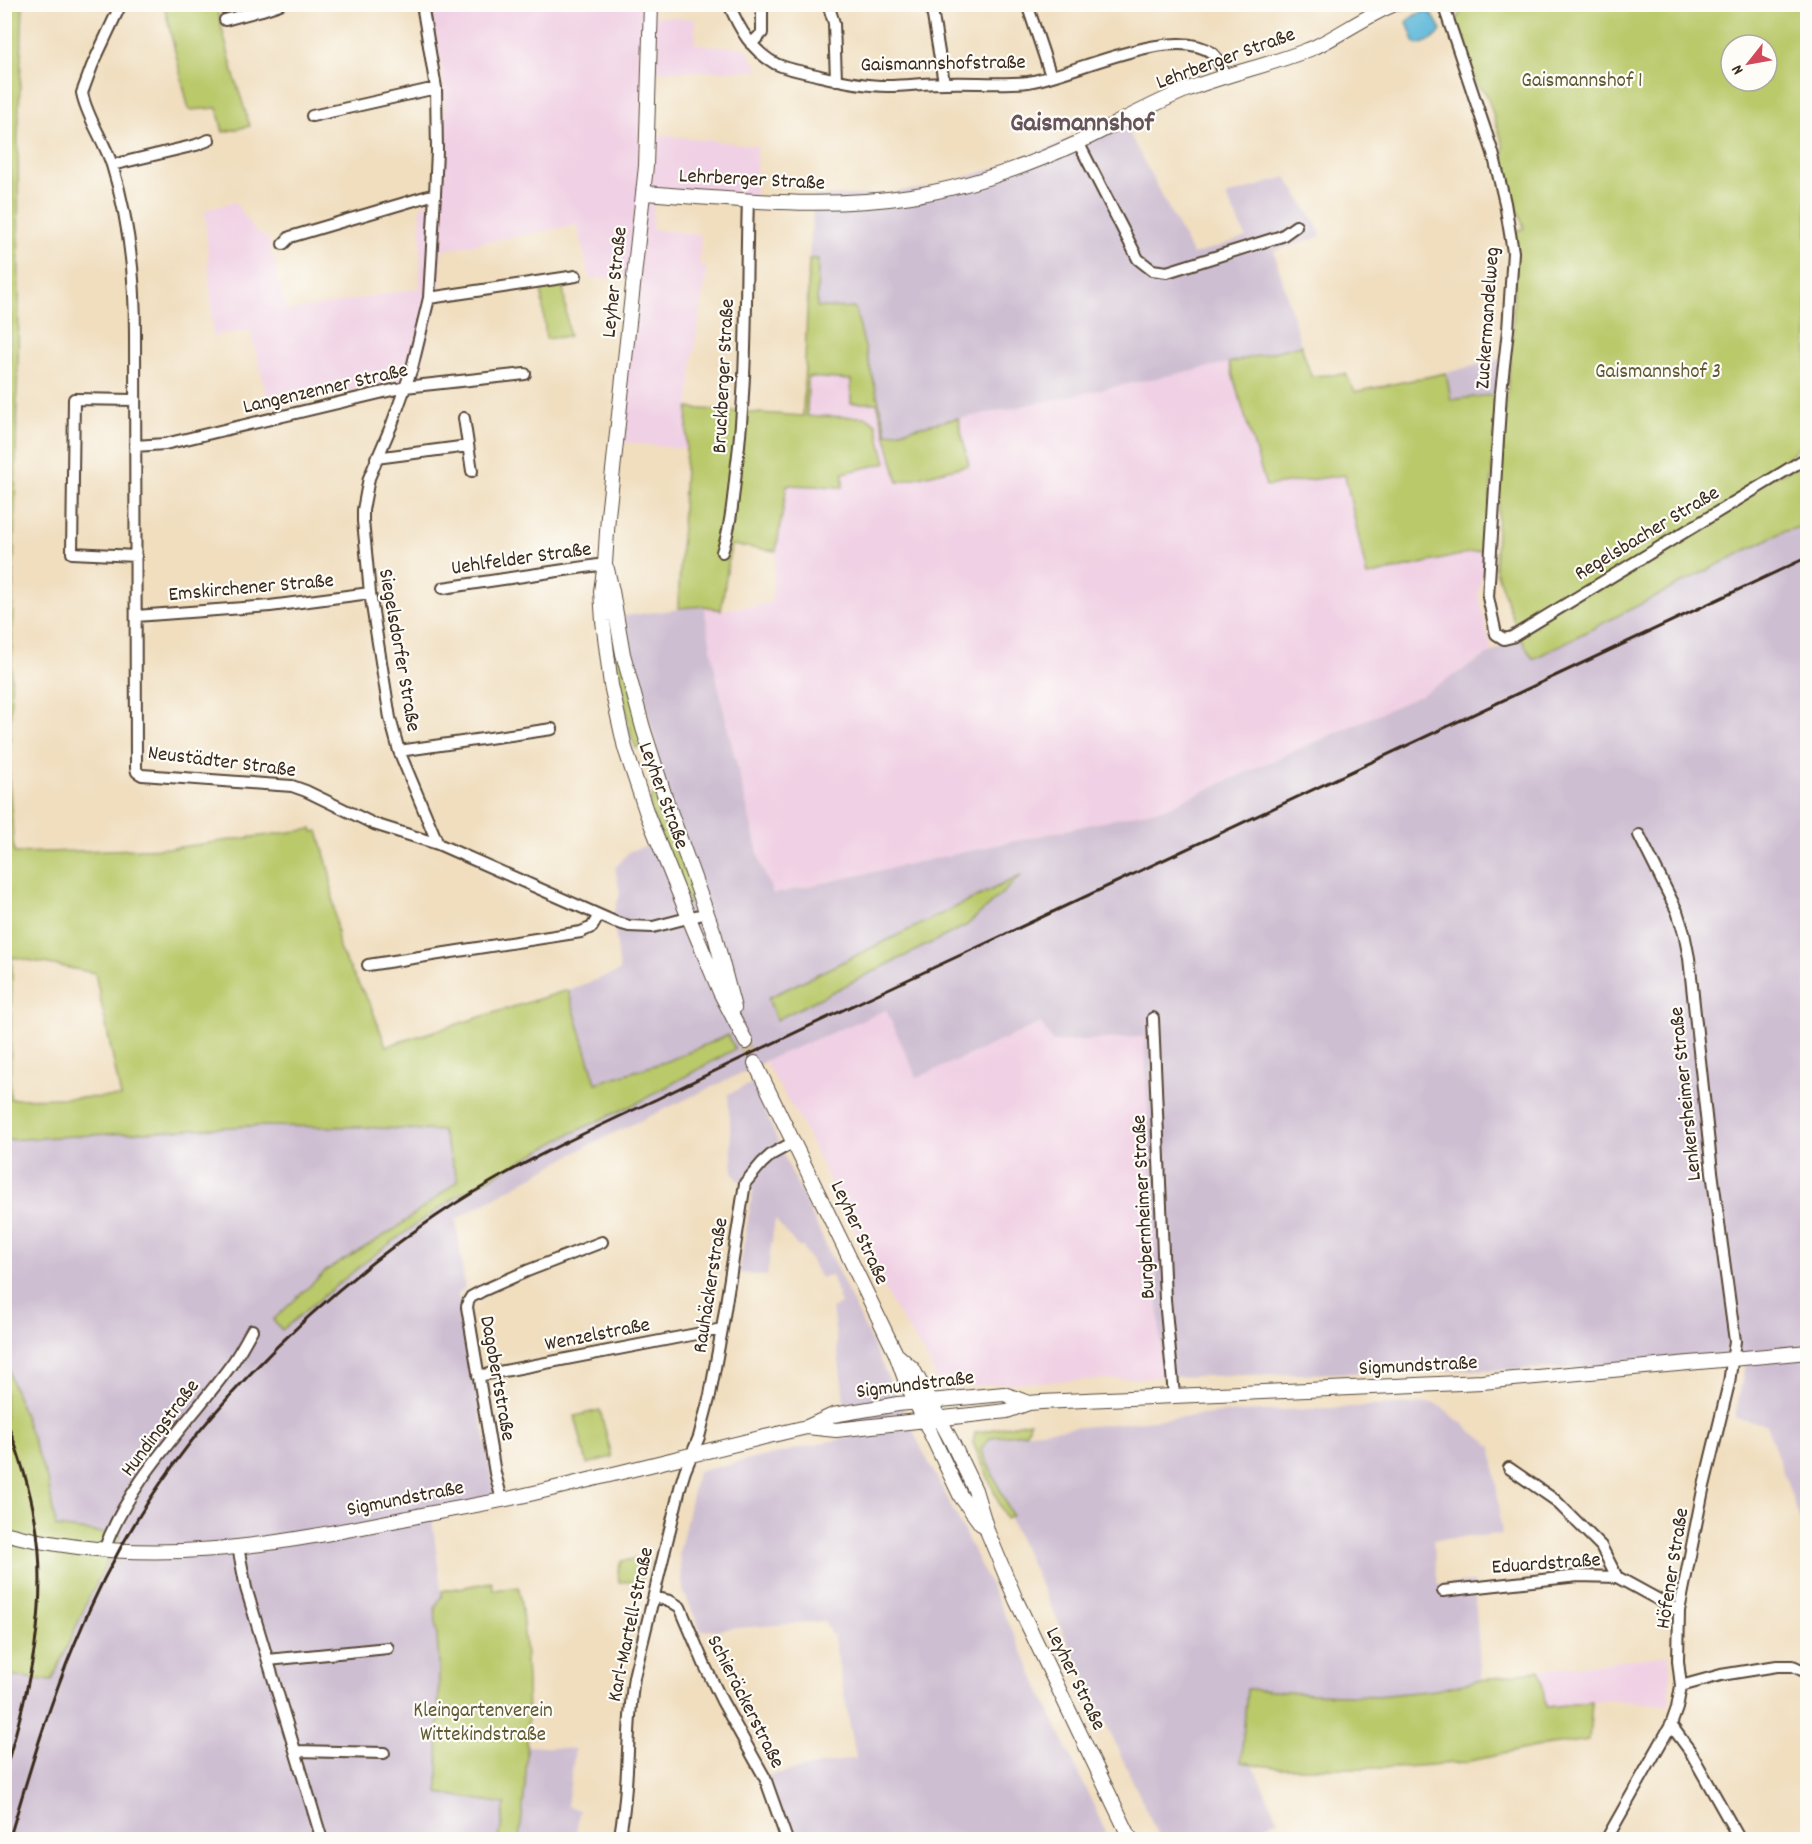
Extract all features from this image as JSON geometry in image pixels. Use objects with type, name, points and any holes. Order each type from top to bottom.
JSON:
[{"type":"main road","name":"Leyher Straße","points":[[651,4],[644,193],[601,591],[603,631],[618,722],[639,792],[720,992],[746,1042]]},
{"type":"main road","name":"Lehrberger Straße","points":[[644,193],[748,200],[836,202],[912,196],[961,186],[1040,160],[1178,93],[1312,48],[1395,4]]},
{"type":"main road","name":"Leyher Straße","points":[[605,564],[623,654],[643,728],[723,960],[739,1028]]},
{"type":"main road","name":"Leyher Straße","points":[[755,1063],[896,1354],[902,1373],[961,1497],[988,1533]]},
{"type":"main road","name":"Sigmundstraße","points":[[807,1427],[836,1430],[1007,1411],[1029,1403],[1422,1386],[1808,1352]]},
{"type":"main road","name":"Leyher Straße","points":[[896,1354],[913,1369],[932,1401],[975,1490],[988,1533],[1021,1610],[1131,1839]]},
{"type":"main road","name":"Sigmundstraße","points":[[4,1533],[77,1548],[104,1550],[177,1552],[238,1547],[327,1534],[502,1500],[807,1427],[833,1415],[916,1402],[1004,1394],[1029,1403]]},
{"type":"street","name":"Neustädter Straße","points":[[122,4],[92,66],[82,93],[112,165],[125,216],[133,277],[135,308],[135,768],[137,772],[142,775],[292,786],[374,824],[438,844],[629,926],[662,925],[707,913]]},
{"type":"street","points":[[225,20],[261,7],[280,4]]},
{"type":"street","name":"Siegelsdorfer Straße","points":[[422,4],[436,88],[437,151],[429,298],[412,368],[369,478],[363,510],[363,537],[390,718],[399,751],[438,844]]},
{"type":"street","name":"Gaismannshofstraße","points":[[729,4],[737,24],[751,44],[776,64],[836,80],[886,86],[944,82],[1029,82],[1123,53],[1174,45],[1195,46],[1209,51],[1217,59],[1225,76]]},
{"type":"street","points":[[751,44],[762,33],[762,4]]},
{"type":"street","name":"Gaismannshofstraße","points":[[828,4],[834,23],[836,80]]},
{"type":"street","points":[[931,4],[944,82]]},
{"type":"street","name":"Gaismannshofstraße","points":[[1027,4],[1050,76]]},
{"type":"street","name":"Zuckermandelweg","points":[[1443,4],[1493,153],[1505,203],[1513,252],[1501,392],[1488,597],[1496,634],[1504,639]]},
{"type":"street","points":[[312,116],[436,88]]},
{"type":"street","points":[[112,165],[209,140]]},
{"type":"street","points":[[1078,142],[1138,259],[1152,270],[1167,272],[1197,263],[1282,236],[1296,226]]},
{"type":"street","points":[[284,244],[290,237],[435,194]]},
{"type":"street","name":"Bruckberger Straße","points":[[722,552],[728,534],[741,438],[746,366],[748,200]]},
{"type":"street","points":[[429,298],[576,276]]},
{"type":"street","name":"Langenzenner Straße","points":[[135,446],[165,444],[405,387],[525,374]]},
{"type":"street","points":[[135,400],[74,399],[72,552],[136,556]]},
{"type":"street","points":[[464,418],[472,471]]},
{"type":"street","points":[[376,458],[468,446]]},
{"type":"street","name":"Regelsbacher Straße","points":[[1504,639],[1512,637],[1808,457]]},
{"type":"street","name":"Uehlfelder Straße","points":[[443,588],[605,564]]},
{"type":"street","name":"Emskirchener Straße","points":[[136,616],[270,606],[370,593]]},
{"type":"street","points":[[399,751],[552,729]]},
{"type":"street","name":"Lenkersheimer Straße","points":[[1639,835],[1677,911],[1687,950],[1712,1172],[1734,1330],[1733,1359]]},
{"type":"street","points":[[368,964],[581,932],[592,927],[599,915]]},
{"type":"street","name":"Burgbernheimer Straße","points":[[1153,1018],[1165,1300],[1174,1395]]},
{"type":"street","name":"Rauhäckerstraße","points":[[691,1455],[704,1419],[722,1329],[745,1183],[772,1154],[794,1142]]},
{"type":"street","name":"Dagobertstraße","points":[[502,1500],[478,1376],[468,1302],[471,1297],[527,1271],[602,1242]]},
{"type":"street","name":"Wenzelstraße","points":[[478,1376],[722,1329]]},
{"type":"street","name":"Hundingstraße","points":[[104,1550],[136,1488],[232,1364],[252,1330]]},
{"type":"street","name":"Höfener Straße","points":[[1606,1839],[1671,1725],[1677,1708],[1681,1686],[1678,1661],[1679,1611],[1703,1490],[1733,1359]]},
{"type":"street","name":"Karl-Martell-Straße","points":[[619,1839],[624,1816],[632,1688],[683,1477],[691,1455]]},
{"type":"street","points":[[1509,1468],[1555,1500],[1594,1538],[1601,1546],[1617,1577]]},
{"type":"street","points":[[238,1547],[246,1588],[322,1839]]},
{"type":"street","name":"Eduardstraße","points":[[1443,1591],[1578,1576],[1617,1577],[1679,1611]]},
{"type":"street","name":"Schieräckerstraße","points":[[654,1597],[670,1601],[680,1608],[722,1701],[765,1778],[787,1839]]},
{"type":"street","points":[[268,1660],[388,1648]]},
{"type":"street","points":[[1681,1686],[1721,1675],[1777,1666],[1793,1666],[1808,1673]]},
{"type":"street","points":[[1671,1725],[1690,1751],[1740,1839]]},
{"type":"street","points":[[296,1751],[384,1753]]},
{"type":"shaded area","points":[[428,5],[653,5],[653,16],[695,19],[695,44],[746,48],[759,71],[650,71],[654,134],[757,146],[755,197],[654,191],[652,229],[701,235],[699,265],[707,267],[692,364],[686,449],[617,441],[635,277],[590,279],[577,225],[442,250],[439,296],[417,377],[270,408],[250,330],[213,336],[205,210],[235,202],[254,230],[268,239],[287,311],[420,288],[421,205],[438,199],[444,138],[442,70]]},
{"type":"shaded area","points":[[1124,123],[1193,255],[1246,237],[1226,196],[1286,177],[1321,236],[1274,251],[1301,345],[1229,363],[887,434],[855,308],[817,307],[818,260],[809,259],[814,196],[876,195],[938,186],[1014,162],[1074,137]]},
{"type":"shaded area","points":[[1500,359],[1497,394],[1451,400],[1446,373]]},
{"type":"shaded area","points":[[1229,363],[1266,486],[1345,475],[1367,576],[1487,549],[1478,594],[1492,652],[1419,696],[1165,808],[772,894],[761,865],[729,733],[704,606],[721,610],[771,603],[776,551],[787,485],[843,487],[843,473],[867,417],[806,416],[808,377],[852,380],[877,403],[899,481],[969,465],[958,418]]},
{"type":"shaded area","points":[[1807,525],[1807,1540],[1766,1424],[1735,1418],[1745,1364],[1162,1377],[1144,1037],[1052,1042],[1041,1023],[917,1078],[886,1010],[764,1061],[593,1143],[456,1219],[465,1288],[458,1294],[496,1498],[431,1511],[442,1595],[435,1609],[439,1666],[438,1793],[505,1804],[499,1839],[5,1840],[4,1681],[6,1675],[89,1600],[121,1536],[56,1527],[48,1482],[10,1377],[5,1350],[5,1140],[248,1126],[361,1127],[442,1131],[458,1180],[395,1229],[327,1270],[273,1319],[282,1329],[369,1259],[461,1194],[570,1134],[639,1102],[734,1049],[728,1035],[668,1061],[596,1083],[568,990],[620,971],[613,915],[620,894],[615,868],[630,851],[675,837],[661,799],[656,746],[623,616],[704,606],[729,733],[761,865],[773,894],[1165,808],[1419,696],[1519,636],[1533,659],[1782,532]]},
{"type":"shaded area","points":[[886,1010],[918,1077],[1042,1023],[1052,1042],[1144,1037],[1162,1377],[1007,1383],[945,1389],[939,1385],[929,1362],[892,1304],[797,1115],[764,1061]]},
{"type":"shaded area","points":[[753,1083],[789,1167],[924,1454],[1014,1634],[1109,1839],[789,1839],[765,1776],[856,1758],[833,1634],[831,1635],[824,1621],[701,1631],[683,1590],[679,1554],[697,1472],[849,1437],[832,1308],[841,1304],[831,1275],[820,1278],[803,1247],[798,1247],[775,1219],[767,1276],[739,1273],[753,1190],[737,1179],[733,1172],[728,1094]]},
{"type":"shaded area","points":[[1436,1403],[1492,1447],[1502,1534],[1433,1540],[1438,1585],[1474,1582],[1481,1680],[1436,1690],[1376,1696],[1248,1689],[1241,1762],[1252,1764],[1278,1819],[1235,1839],[1160,1839],[978,1451],[991,1436],[1221,1413]]},
{"type":"shaded area","points":[[1670,1655],[1670,1705],[1612,1700],[1546,1707],[1540,1670]]},
{"type":"shaded area","points":[[528,1746],[575,1749],[567,1806],[580,1810],[575,1839],[519,1840]]},
{"type":"green space","points":[[23,4],[18,140],[19,304],[9,782],[14,853],[173,848],[312,829],[313,832],[318,831],[330,874],[339,949],[371,1006],[386,1046],[568,990],[596,1083],[668,1061],[728,1035],[735,1049],[639,1102],[570,1134],[461,1194],[369,1259],[282,1330],[273,1320],[327,1270],[395,1229],[458,1181],[442,1131],[361,1127],[248,1126],[6,1140],[5,1350],[5,843],[12,182],[8,162],[11,5]],"holes":[[[12,957],[95,973],[121,1097],[10,1099]]]},
{"type":"green space","points":[[164,5],[216,5],[250,126],[223,132],[217,108],[189,110]]},
{"type":"green space","name":"Gaismannshof 3","points":[[1484,5],[1807,5],[1807,441],[1758,482],[1807,463],[1807,525],[1782,532],[1533,659],[1519,636],[1495,568],[1501,456],[1513,330],[1515,232],[1524,228],[1502,167],[1504,147],[1486,93],[1477,86],[1454,26],[1461,11]]},
{"type":"green space","points":[[809,259],[818,259],[817,307],[855,308],[887,434],[958,418],[969,465],[898,482],[877,403],[851,403],[851,380],[808,377],[807,416],[867,417],[876,424],[886,463],[843,473],[843,487],[787,485],[776,551],[731,545],[721,610],[704,606],[678,608],[688,408],[803,416]]},
{"type":"green space","points":[[563,285],[569,336],[546,339],[541,288]]},
{"type":"green space","points":[[1301,345],[1311,376],[1346,374],[1355,392],[1446,373],[1451,400],[1497,394],[1487,549],[1367,576],[1345,475],[1266,486],[1229,363]]},
{"type":"green space","points":[[608,589],[644,746],[636,748],[608,620]]},
{"type":"green space","points":[[653,795],[658,795],[694,891],[691,904],[689,904],[651,811],[650,800]]},
{"type":"green space","points":[[1022,875],[967,925],[776,1020],[768,998]]},
{"type":"green space","points":[[5,1350],[10,1377],[48,1482],[56,1527],[121,1535],[88,1600],[52,1681],[6,1675],[5,1681]]},
{"type":"green space","points":[[600,1410],[612,1457],[587,1464],[575,1416]]},
{"type":"green space","points":[[1030,1422],[1025,1433],[991,1437],[981,1449],[1012,1516],[1006,1519],[973,1443],[975,1433]]},
{"type":"green space","points":[[644,1558],[649,1561],[641,1581],[619,1582],[618,1570],[621,1561]]},
{"type":"green space","name":"Kleingartenverein Wittekindstraße","points":[[492,1582],[493,1590],[519,1587],[523,1618],[528,1713],[526,1776],[519,1839],[499,1839],[505,1804],[438,1793],[439,1666],[435,1609],[442,1591]]},
{"type":"green space","points":[[1540,1670],[1546,1707],[1592,1702],[1589,1740],[1535,1747],[1466,1762],[1393,1768],[1280,1768],[1241,1762],[1247,1689],[1377,1696],[1436,1690]]},
{"type":"water","points":[[1427,11],[1433,16],[1441,30],[1435,38],[1418,45],[1415,44],[1407,22],[1415,15]]},
{"type":"tunnel","points":[[746,1042],[755,1063]]},
{"type":"railway","points":[[9,1840],[65,1667],[105,1577],[140,1514],[204,1426],[275,1349],[325,1302],[406,1237],[489,1183],[573,1139],[1808,557]]},
{"type":"railway","points":[[4,1414],[22,1466],[35,1519],[40,1584],[29,1680],[4,1774]]},
{"type":"district","name":"Gaismannshof","points":[[1082,121]]},
{"type":"park label","name":"Gaismannshof 1","points":[[1582,79]]}]
